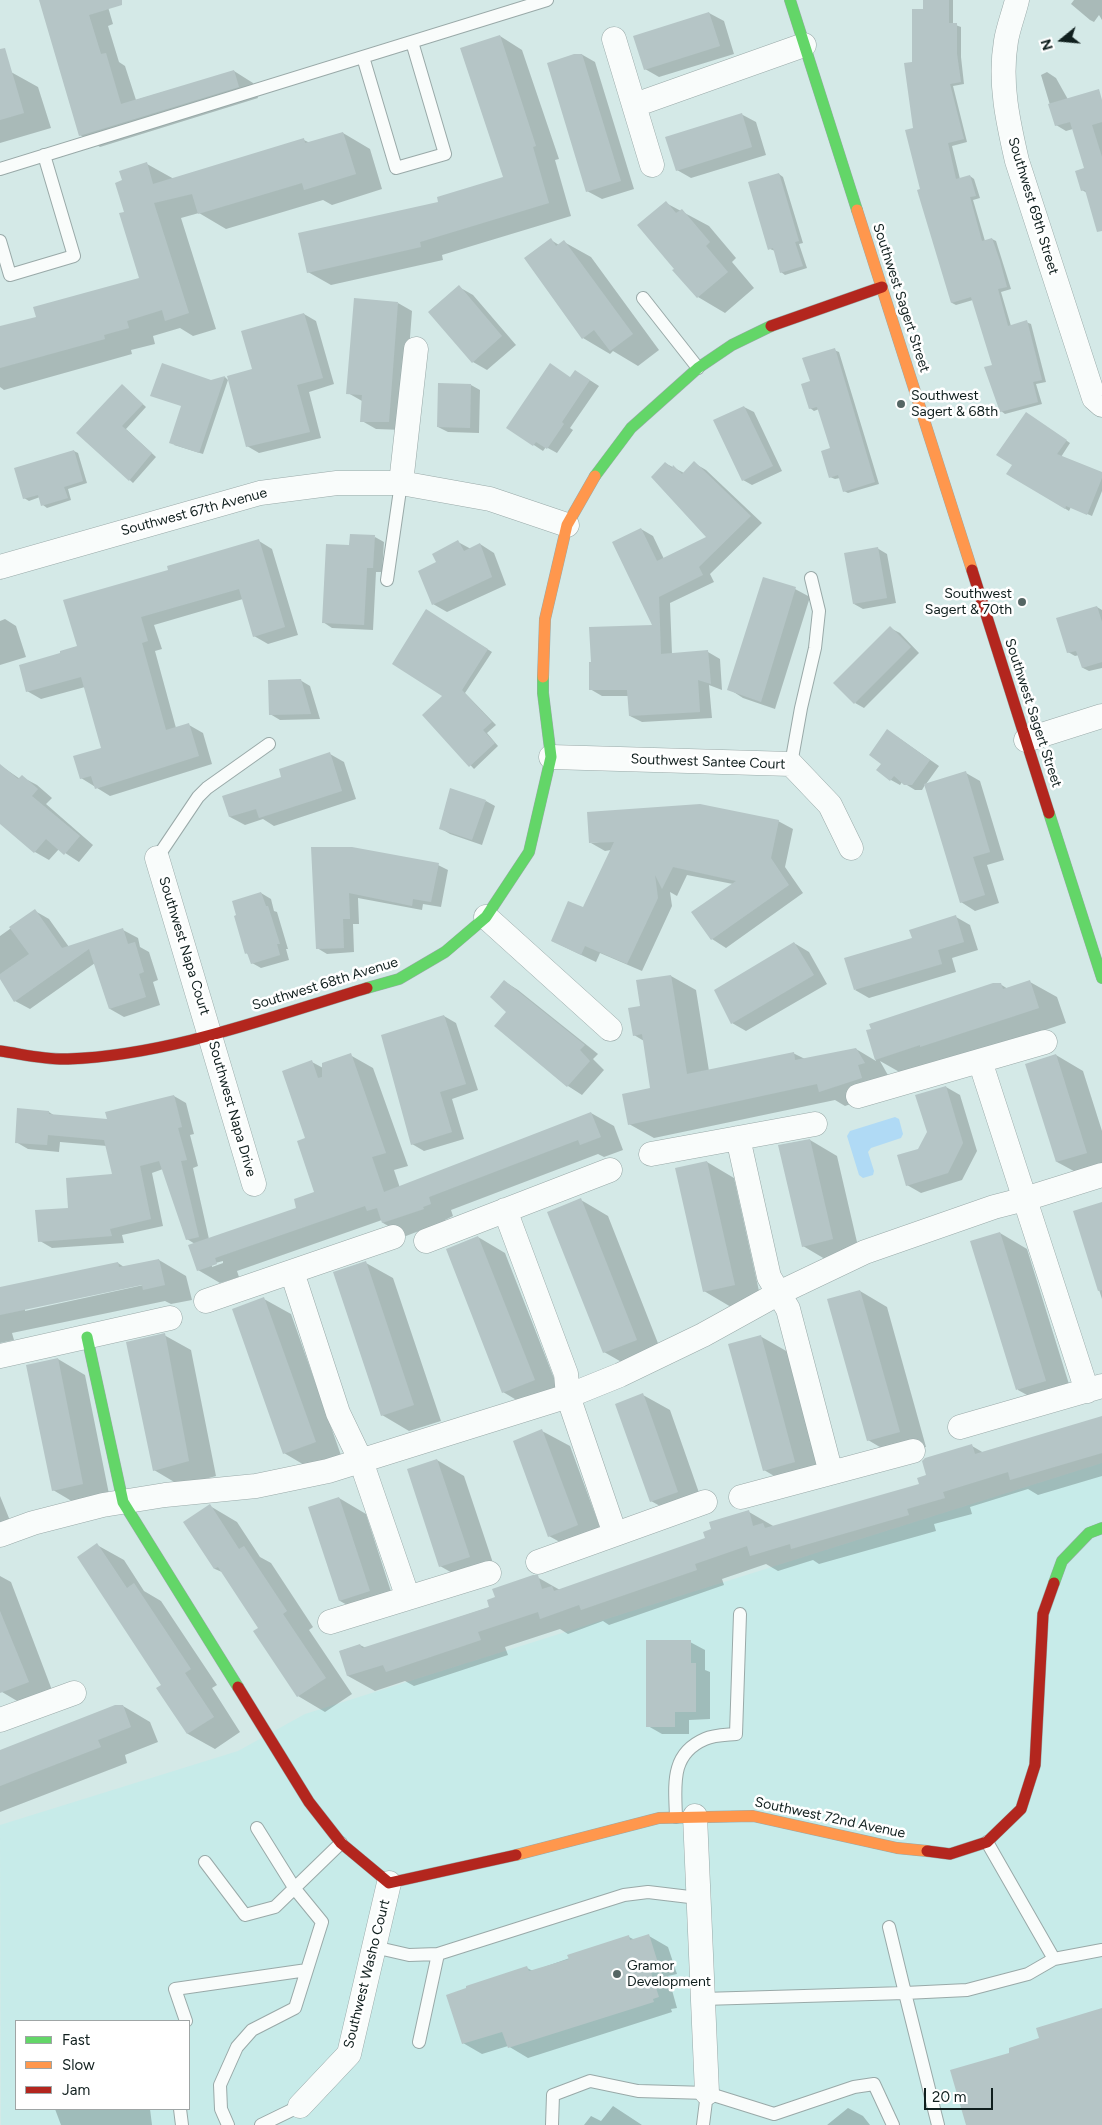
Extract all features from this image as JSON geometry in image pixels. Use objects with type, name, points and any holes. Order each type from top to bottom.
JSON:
[{"type":"street","name":"Southwest Sagert Street","points":[[790,0],[1102,978]]},
{"type":"street","name":"Southwest 69th Street","points":[[1018,0],[1005,50],[1004,96],[1010,129],[1017,162],[1094,398],[1102,405]]},
{"type":"street","points":[[614,40],[652,165]]},
{"type":"street","points":[[635,105],[804,45]]},
{"type":"street","name":"Southwest 68th Avenue","points":[[0,1051],[66,1059],[132,1053],[211,1034],[399,979],[445,952],[486,917],[529,852],[551,757],[543,693],[545,619],[567,526],[593,478],[630,428],[698,368],[732,345],[773,326],[882,287]]},
{"type":"street","points":[[402,483],[416,349]]},
{"type":"street","name":"Southwest 67th Avenue","points":[[0,567],[260,493],[337,483],[402,483],[490,499],[567,526]]},
{"type":"street","points":[[1026,740],[1102,716]]},
{"type":"street","name":"Southwest Santee Court","points":[[551,757],[791,764],[830,806],[851,848]]},
{"type":"street","name":"Southwest Napa Court","points":[[157,858],[211,1034]]},
{"type":"street","points":[[486,917],[610,1029]]},
{"type":"street","name":"Southwest Napa Drive","points":[[211,1034],[254,1184]]},
{"type":"street","points":[[858,1096],[1045,1042]]},
{"type":"street","points":[[960,1427],[1094,1389],[1025,1199],[980,1060]]},
{"type":"street","points":[[651,1154],[815,1124]]},
{"type":"street","points":[[738,1138],[769,1277],[788,1309],[831,1472]]},
{"type":"street","points":[[426,1241],[610,1170]]},
{"type":"street","points":[[0,1535],[33,1523],[123,1502],[165,1495],[256,1486],[328,1471],[568,1396],[620,1375],[703,1335],[779,1293],[865,1252],[994,1207],[1102,1176]]},
{"type":"street","points":[[505,1210],[566,1374],[568,1396],[615,1534]]},
{"type":"street","points":[[206,1301],[393,1237]]},
{"type":"street","points":[[292,1272],[338,1413],[361,1461],[408,1598]]},
{"type":"street","points":[[0,1356],[170,1318]]},
{"type":"street","points":[[87,1337],[123,1502],[309,1802],[341,1843],[389,1883]]},
{"type":"street","points":[[741,1496],[913,1451]]},
{"type":"street","points":[[538,1562],[705,1502]]},
{"type":"street","name":"Southwest 72nd Avenue","points":[[389,1883],[472,1866],[659,1818],[753,1816],[897,1848],[950,1854],[987,1842],[1021,1808],[1035,1765],[1044,1614],[1062,1561],[1089,1533],[1102,1528]]},
{"type":"street","points":[[330,1622],[489,1573]]},
{"type":"street","points":[[0,1720],[74,1693]]},
{"type":"street","points":[[685,1817],[698,1898],[707,2093]]},
{"type":"street","name":"Southwest Washo Court","points":[[300,2106],[349,2054],[389,1883]]},
{"type":"lane","points":[[0,169],[547,0]]},
{"type":"lane","points":[[363,57],[396,168],[445,154],[412,42]]},
{"type":"lane","points":[[0,241],[10,275],[74,256],[44,155]]},
{"type":"lane","points":[[643,298],[698,368]]},
{"type":"lane","points":[[387,580],[402,483]]},
{"type":"lane","points":[[791,764],[801,708],[815,648],[819,611],[811,578]]},
{"type":"lane","points":[[157,858],[198,797],[207,788],[269,744]]},
{"type":"lane","points":[[685,1817],[675,1772],[687,1750],[706,1739],[736,1734],[740,1614]]},
{"type":"lane","points":[[228,2125],[221,2109],[220,2085],[236,2047],[252,2030],[296,2008],[322,1922],[295,1889],[257,1828]]},
{"type":"lane","points":[[987,1842],[1054,1959]]},
{"type":"lane","points":[[205,1862],[245,1915],[276,1907],[341,1843]]},
{"type":"lane","points":[[374,1947],[409,1955],[438,1954],[624,1895],[648,1892],[698,1898]]},
{"type":"lane","points":[[889,1927],[938,2125]]},
{"type":"lane","points":[[703,1999],[967,1990],[1028,1974],[1054,1959],[1102,1950]]},
{"type":"lane","points":[[419,2042],[438,1954]]},
{"type":"lane","points":[[186,2020],[174,1989],[307,1970]]},
{"type":"lane","points":[[552,2125],[553,2095],[590,2081],[638,2091],[707,2093],[774,2114],[854,2086],[874,2084],[893,2125]]},
{"type":"lane","points":[[703,2125],[707,2093]]},
{"type":"lane","points":[[261,2125],[300,2106]]},
{"type":"lane","points":[[180,2110],[182,2125]]},
{"type":"shaded area","points":[[895,1117],[899,1119],[903,1134],[901,1138],[871,1148],[868,1152],[874,1171],[873,1175],[863,1178],[859,1175],[847,1136],[850,1131]]},
{"type":"shaded area","points":[[1102,1463],[1102,2125],[1,2125],[0,1825],[238,1751],[305,1714]]},
{"type":"building","points":[[39,0],[122,0],[122,5],[89,15],[101,54],[106,53],[121,104],[234,70],[239,87],[79,136]]},
{"type":"building","points":[[923,0],[949,0],[949,23],[957,23],[957,54],[961,82],[950,84],[964,139],[948,143],[956,179],[970,175],[976,196],[970,197],[982,241],[992,238],[1007,287],[998,289],[1008,326],[1027,320],[1042,380],[1033,382],[1038,402],[1000,412],[984,367],[992,365],[971,297],[951,303],[917,190],[920,189],[905,130],[913,128],[904,63],[912,62],[912,9],[923,9]]},
{"type":"building","points":[[709,12],[720,46],[644,70],[633,36]]},
{"type":"building","points":[[500,35],[536,146],[533,147],[549,203],[420,242],[421,247],[307,273],[298,233],[438,202],[437,197],[503,177],[460,48]]},
{"type":"building","points":[[5,48],[24,113],[0,120],[0,49]]},
{"type":"building","points":[[574,54],[582,54],[621,181],[586,192],[547,63]]},
{"type":"building","points":[[1099,89],[1102,100],[1102,122],[1092,125],[1102,157],[1102,231],[1097,232],[1085,190],[1081,191],[1075,171],[1084,168],[1070,122],[1055,126],[1048,104]]},
{"type":"building","points":[[742,113],[752,147],[676,171],[665,137]]},
{"type":"building","points":[[343,132],[356,174],[304,190],[302,183],[198,214],[192,194],[154,203],[189,313],[165,321],[162,310],[127,321],[129,328],[104,335],[105,339],[0,368],[0,326],[36,317],[33,307],[139,278],[119,213],[124,212],[115,183],[122,180],[119,171],[147,162],[153,184],[304,138],[305,143]]},
{"type":"building","points":[[779,173],[799,241],[795,242],[803,266],[780,273],[773,248],[768,250],[748,182]]},
{"type":"building","points":[[666,201],[676,213],[682,209],[710,242],[706,246],[728,272],[697,298],[672,270],[674,269],[637,225]]},
{"type":"building","points":[[551,238],[556,246],[564,240],[633,334],[610,351],[594,330],[582,339],[524,258]]},
{"type":"building","points":[[459,285],[502,336],[472,363],[428,312]]},
{"type":"building","points":[[354,298],[398,302],[389,422],[360,422],[362,395],[346,394]]},
{"type":"building","points":[[304,313],[323,378],[297,385],[310,432],[246,447],[227,376],[252,369],[241,331]]},
{"type":"building","points":[[835,348],[875,482],[843,492],[838,475],[829,478],[821,451],[830,448],[817,407],[809,409],[801,384],[810,381],[802,358]]},
{"type":"building","points":[[162,363],[211,380],[225,376],[199,453],[169,443],[181,406],[150,396]]},
{"type":"building","points":[[550,363],[570,377],[575,370],[590,380],[562,422],[564,424],[547,449],[536,442],[533,446],[506,428]]},
{"type":"building","points":[[438,383],[471,384],[470,428],[437,427]]},
{"type":"building","points":[[122,384],[143,404],[122,426],[152,453],[129,481],[76,433]]},
{"type":"building","points":[[744,406],[773,466],[742,481],[713,420]]},
{"type":"building","points":[[1026,412],[1067,440],[1057,454],[1102,472],[1102,478],[1087,515],[1066,506],[1065,509],[1006,474],[1012,465],[996,455]]},
{"type":"building","points":[[74,450],[83,481],[64,487],[68,498],[41,506],[38,495],[23,499],[14,468]]},
{"type":"building","points":[[694,461],[751,516],[699,567],[703,575],[659,597],[661,654],[708,650],[711,684],[698,680],[700,712],[629,716],[627,690],[589,690],[589,662],[591,662],[589,627],[652,625],[612,542],[641,528],[657,561],[706,537],[651,477],[665,462],[672,468],[673,465],[682,474]]},
{"type":"building","points":[[350,534],[375,535],[373,568],[367,568],[364,625],[322,623],[326,544],[349,545]]},
{"type":"building","points":[[259,539],[285,627],[253,637],[239,589],[141,617],[148,641],[142,643],[166,730],[189,723],[199,756],[95,789],[91,776],[80,779],[73,756],[101,748],[81,677],[26,692],[19,665],[77,646],[63,600],[168,570],[167,566]]},
{"type":"building","points":[[458,540],[464,551],[480,543],[492,577],[432,605],[418,571],[436,562],[432,554]]},
{"type":"building","points":[[878,547],[887,598],[853,604],[844,553]]},
{"type":"building","points":[[763,577],[796,587],[761,702],[727,690]]},
{"type":"building","points":[[1097,606],[1102,622],[1102,662],[1082,668],[1076,651],[1067,653],[1056,618]]},
{"type":"building","points":[[426,609],[488,649],[462,690],[492,722],[483,730],[495,743],[469,767],[422,715],[442,696],[392,664]]},
{"type":"building","points":[[890,626],[911,647],[854,704],[833,683]]},
{"type":"building","points":[[301,679],[311,714],[269,715],[268,680]]},
{"type":"building","points":[[887,729],[930,760],[912,785],[904,785],[894,776],[890,781],[876,770],[881,764],[869,755]]},
{"type":"building","points":[[330,752],[342,791],[259,818],[256,809],[229,817],[222,796],[281,777],[279,769]]},
{"type":"building","points":[[0,764],[18,779],[22,775],[38,789],[32,796],[80,836],[64,855],[46,839],[34,853],[0,824]]},
{"type":"building","points":[[966,771],[990,852],[973,857],[985,895],[960,903],[924,784]]},
{"type":"building","points":[[450,788],[486,800],[472,840],[439,829]]},
{"type":"building","points":[[700,804],[779,820],[771,858],[789,885],[711,940],[691,912],[736,881],[673,867],[662,889],[655,875],[658,898],[627,964],[585,946],[581,955],[551,941],[568,901],[583,907],[614,842],[589,843],[587,812]]},
{"type":"building","points":[[311,847],[352,847],[439,863],[431,902],[413,899],[412,906],[349,893],[350,919],[343,919],[344,948],[316,949]]},
{"type":"building","points":[[261,892],[266,906],[268,906],[280,944],[277,944],[280,955],[251,964],[247,953],[245,954],[234,916],[236,915],[232,901]]},
{"type":"building","points":[[35,909],[62,948],[123,928],[128,944],[135,942],[144,972],[139,974],[146,997],[109,1009],[89,949],[14,1002],[0,979],[0,974],[29,954],[9,927]]},
{"type":"building","points":[[956,915],[964,942],[938,950],[942,964],[854,990],[844,958],[912,938],[909,930]]},
{"type":"building","points":[[794,942],[814,975],[731,1024],[714,990]]},
{"type":"building","points":[[671,975],[687,1074],[794,1052],[795,1060],[856,1048],[865,1063],[858,1065],[862,1078],[819,1092],[817,1084],[628,1125],[622,1094],[650,1088],[642,1034],[633,1036],[628,1008],[640,1006],[636,980]]},
{"type":"building","points":[[504,980],[585,1045],[580,1050],[590,1061],[567,1087],[494,1026],[506,1012],[490,997]]},
{"type":"building","points":[[1030,980],[1039,1008],[875,1060],[866,1030],[871,1029],[869,1024],[993,983],[1001,983],[1003,989]]},
{"type":"building","points":[[444,1015],[466,1084],[440,1092],[452,1132],[411,1145],[381,1035]]},
{"type":"building","points":[[351,1053],[386,1153],[372,1157],[384,1192],[591,1112],[601,1137],[580,1145],[578,1140],[429,1197],[431,1204],[423,1207],[424,1209],[382,1223],[377,1208],[367,1211],[365,1206],[215,1258],[217,1264],[197,1271],[188,1245],[296,1208],[294,1199],[314,1192],[297,1141],[305,1138],[282,1071],[312,1060],[318,1078],[322,1077],[322,1063]]},
{"type":"building","points":[[1056,1054],[1087,1153],[1056,1162],[1025,1064]]},
{"type":"building","points":[[946,1086],[963,1143],[948,1173],[906,1186],[897,1155],[918,1149],[927,1132],[915,1095]]},
{"type":"building","points":[[174,1095],[182,1127],[178,1128],[187,1160],[181,1161],[199,1237],[186,1240],[159,1161],[140,1166],[151,1219],[110,1229],[112,1236],[38,1242],[35,1210],[68,1208],[66,1178],[112,1174],[104,1140],[48,1135],[47,1145],[15,1143],[17,1108],[49,1111],[49,1114],[107,1119],[105,1112]]},
{"type":"building","points":[[810,1139],[833,1239],[802,1247],[778,1145]]},
{"type":"building","points":[[707,1161],[735,1285],[703,1292],[675,1168]]},
{"type":"building","points":[[581,1198],[637,1340],[603,1353],[547,1212]]},
{"type":"building","points":[[1102,1202],[1102,1290],[1098,1291],[1073,1211]]},
{"type":"building","points":[[1000,1232],[1046,1381],[1016,1390],[970,1241]]},
{"type":"building","points":[[478,1236],[535,1380],[502,1393],[446,1249]]},
{"type":"building","points":[[159,1259],[165,1285],[143,1290],[142,1285],[0,1315],[0,1287],[118,1262],[119,1267]]},
{"type":"building","points":[[366,1261],[414,1405],[381,1416],[333,1272]]},
{"type":"building","points":[[860,1290],[900,1432],[867,1441],[827,1299]]},
{"type":"building","points":[[264,1297],[316,1442],[283,1454],[232,1309]]},
{"type":"building","points":[[165,1333],[189,1461],[153,1471],[126,1342]]},
{"type":"building","points":[[761,1335],[795,1462],[763,1471],[728,1344]]},
{"type":"building","points":[[58,1358],[83,1484],[52,1491],[26,1365]]},
{"type":"building","points":[[643,1393],[678,1492],[650,1502],[615,1404]]},
{"type":"building","points":[[1102,1416],[1102,1453],[1010,1480],[1008,1472],[943,1492],[945,1498],[907,1509],[909,1515],[791,1549],[790,1544],[750,1556],[747,1546],[695,1564],[697,1570],[581,1610],[579,1605],[540,1619],[538,1612],[478,1632],[481,1640],[386,1672],[383,1665],[347,1676],[339,1651],[360,1644],[362,1648],[489,1607],[487,1600],[495,1597],[492,1589],[538,1575],[542,1589],[552,1586],[554,1591],[705,1538],[703,1532],[711,1529],[709,1522],[749,1510],[753,1526],[763,1523],[765,1528],[919,1484],[917,1478],[926,1475],[922,1461],[925,1458],[972,1444],[975,1454]]},
{"type":"building","points":[[542,1429],[578,1525],[548,1537],[513,1441]]},
{"type":"building","points":[[437,1459],[470,1557],[439,1567],[407,1469]]},
{"type":"building","points":[[339,1497],[370,1591],[339,1601],[308,1507]]},
{"type":"building","points":[[210,1504],[239,1549],[244,1546],[287,1611],[283,1614],[326,1678],[297,1697],[253,1631],[258,1628],[218,1567],[214,1569],[183,1522]]},
{"type":"building","points":[[97,1543],[127,1588],[134,1583],[191,1669],[185,1673],[214,1717],[187,1734],[156,1688],[161,1685],[77,1557]]},
{"type":"building","points":[[0,1611],[29,1682],[0,1693]]},
{"type":"building","points":[[646,1640],[691,1640],[691,1663],[696,1663],[696,1712],[675,1712],[675,1727],[646,1727]]},
{"type":"building","points":[[115,1705],[123,1705],[131,1727],[98,1740],[101,1747],[0,1786],[0,1750]]},
{"type":"building","points":[[649,1934],[658,1963],[649,1966],[659,1997],[653,1999],[654,2002],[508,2048],[502,2032],[462,2044],[446,1995],[466,1988],[466,1986],[527,1966],[529,1971],[569,1959],[567,1955],[629,1935],[630,1940]]},
{"type":"building","points":[[1102,2008],[1102,2125],[966,2125],[950,2070],[1009,2053],[1009,2048],[1039,2038],[1036,2028]]},
{"type":"traffic: fast","points":[[790,0],[857,210]]},
{"type":"traffic: fast","points":[[595,476],[631,428],[698,368],[732,345],[771,326]]},
{"type":"traffic: fast","points":[[367,988],[399,979],[445,952],[486,917],[529,852],[551,757],[543,693],[543,677]]},
{"type":"traffic: fast","points":[[1049,813],[1102,978]]},
{"type":"traffic: fast","points":[[87,1337],[123,1502],[238,1687]]},
{"type":"traffic: fast","points":[[1054,1583],[1062,1561],[1089,1533],[1102,1528]]},
{"type":"traffic: slow","points":[[857,210],[972,570]]},
{"type":"traffic: slow","points":[[543,677],[545,619],[567,525],[595,476]]},
{"type":"traffic: slow","points":[[516,1855],[659,1818],[753,1816],[897,1848],[927,1851]]},
{"type":"traffic: jam","points":[[771,326],[882,287]]},
{"type":"traffic: jam","points":[[972,570],[1049,813]]},
{"type":"traffic: jam","points":[[0,1051],[43,1058],[68,1059],[144,1050],[219,1033],[367,988]]},
{"type":"traffic: jam","points":[[927,1851],[950,1854],[987,1842],[1021,1809],[1035,1765],[1043,1614],[1054,1583]]},
{"type":"traffic: jam","points":[[238,1687],[309,1802],[341,1843],[389,1883],[516,1855]]},
{"type":"place","name":"Southwest Sagert & 68th","points":[[901,404]]},
{"type":"place","name":"Southwest Sagert & 70th","points":[[1022,602]]},
{"type":"place","name":"Gramor Development","points":[[617,1974]]}]
